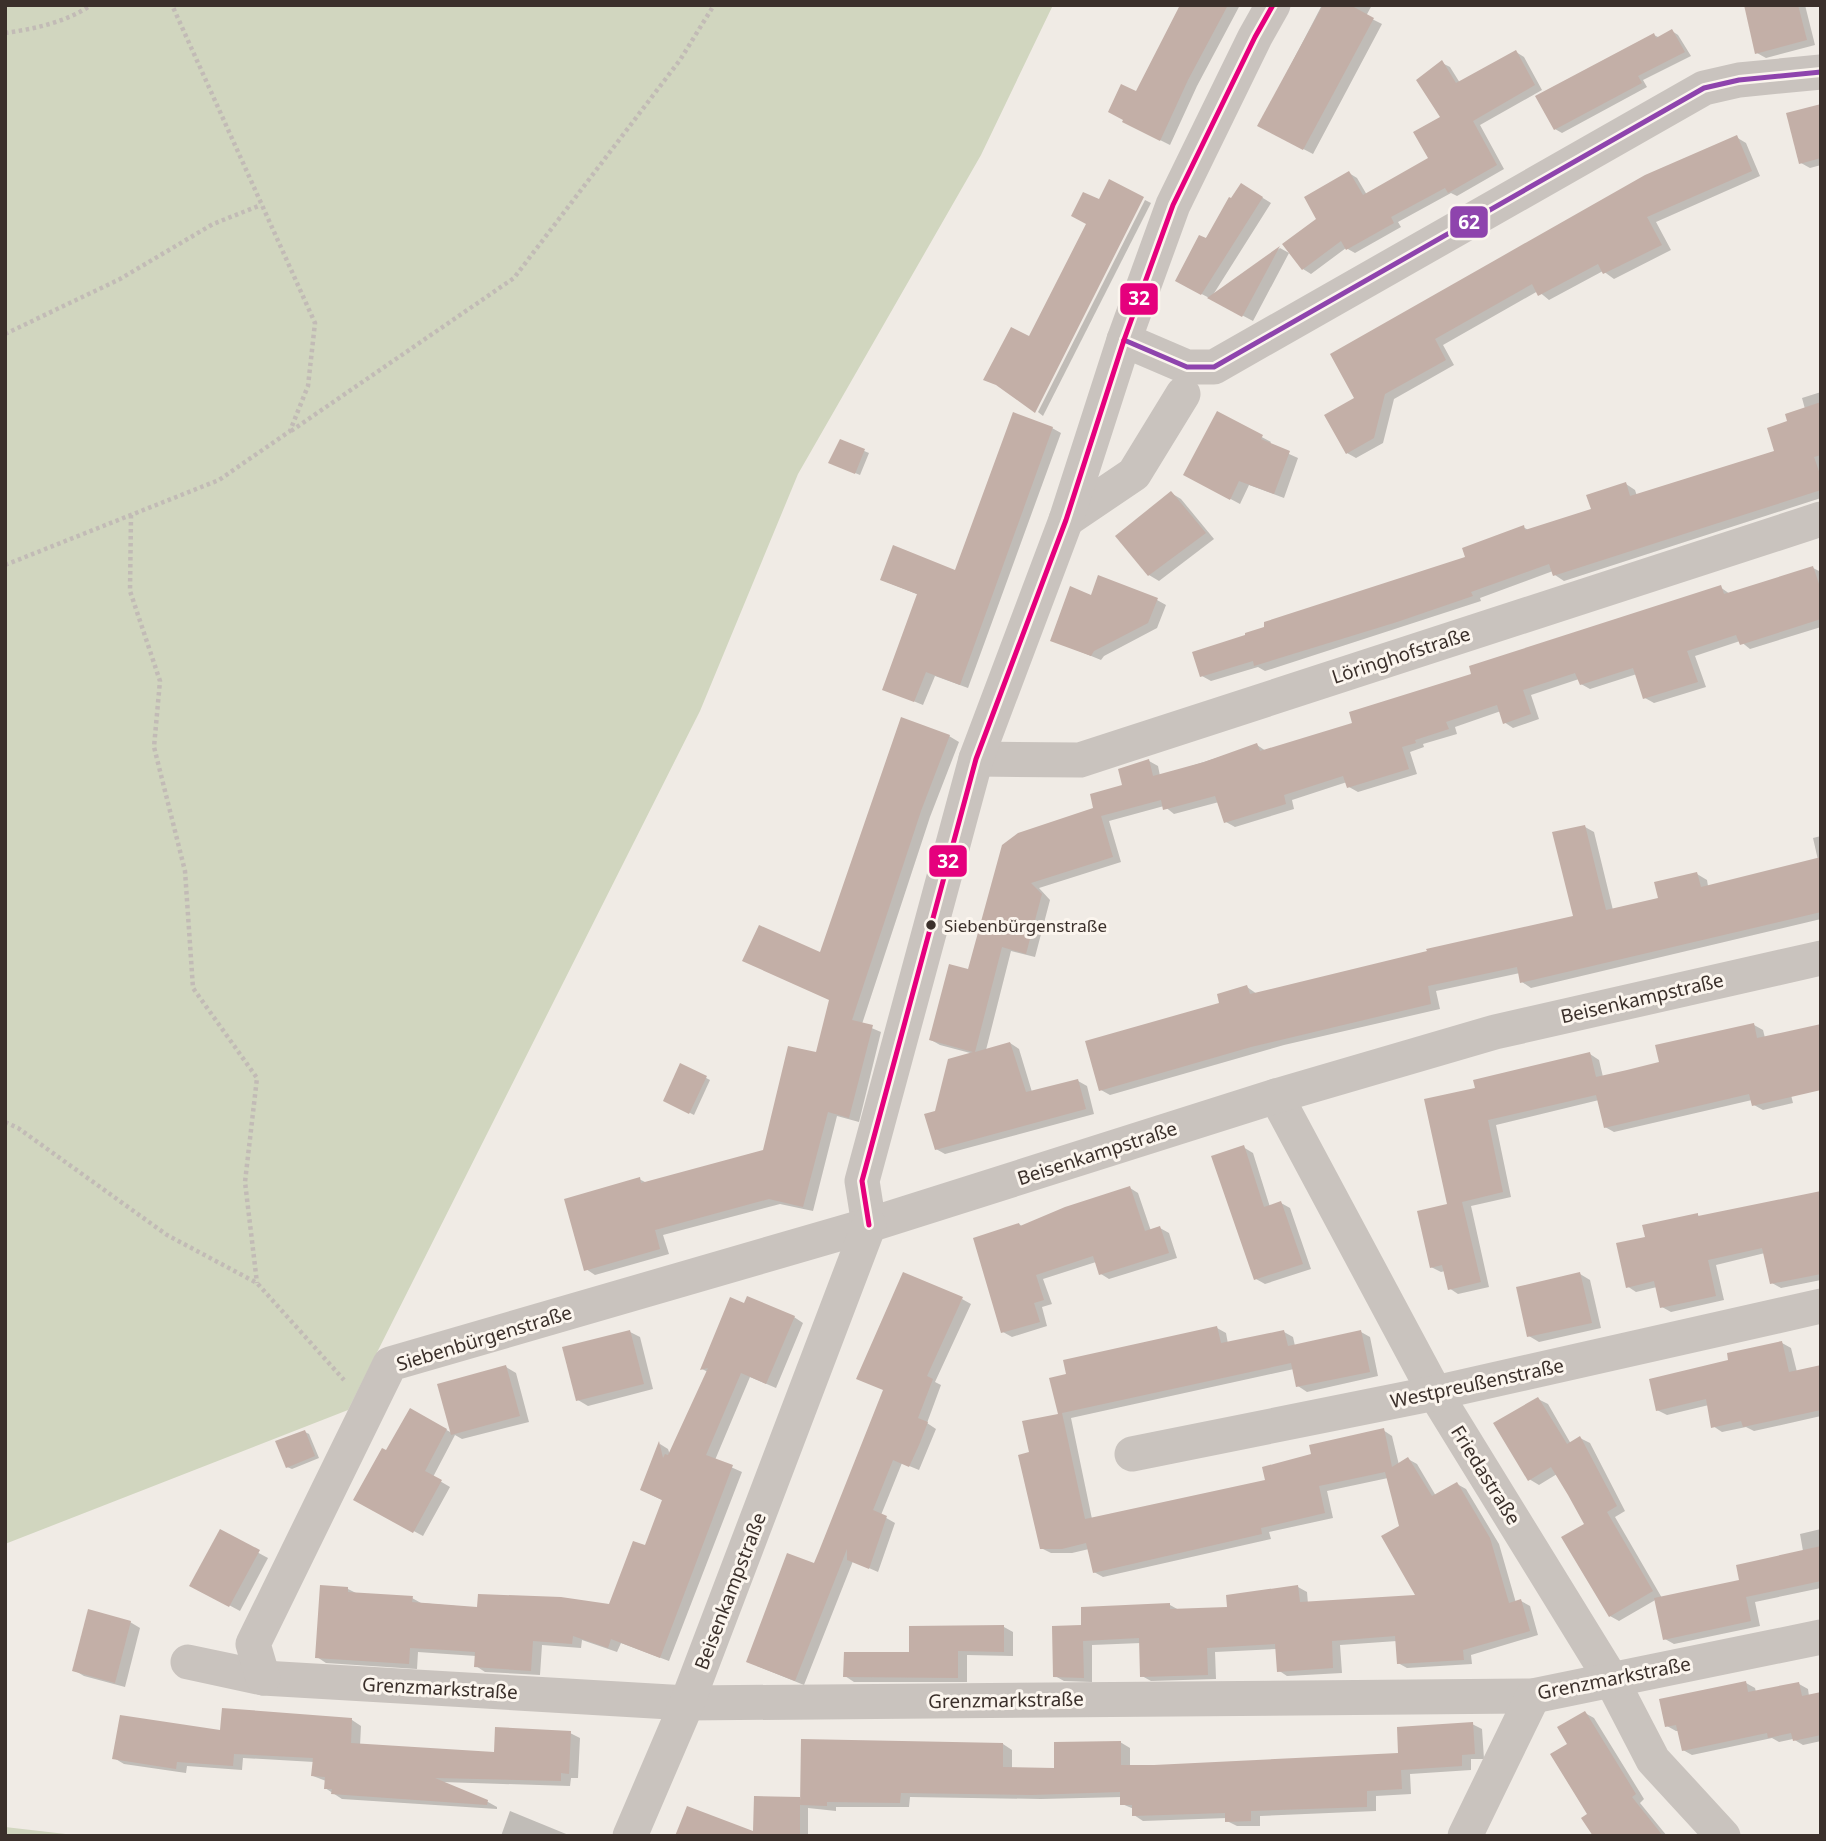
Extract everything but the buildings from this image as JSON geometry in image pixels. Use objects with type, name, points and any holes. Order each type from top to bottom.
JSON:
[{"type":"street","points":[[869,1225],[862,1181],[976,759],[1066,520],[1124,340],[1173,205],[1273,5]]},
{"type":"street","points":[[1124,340],[1187,367],[1214,368],[1704,88],[1739,80],[1821,72]]},
{"type":"street","points":[[1066,520],[1135,474],[1184,394]]},
{"type":"street","name":"Löringhofstraße","points":[[976,759],[1080,760],[1821,519]]},
{"type":"street","name":"Beisenkampstraße","points":[[630,1836],[687,1703],[869,1225],[1276,1096],[1495,1032],[1821,958]]},
{"type":"street","name":"Friedastraße","points":[[1276,1096],[1435,1393],[1611,1679],[1653,1760],[1723,1836]]},
{"type":"street","name":"Siebenbürgenstraße","points":[[263,1678],[253,1644],[390,1364],[869,1225]]},
{"type":"street","name":"Westpreußenstraße","points":[[1132,1454],[1435,1393],[1821,1306]]},
{"type":"street","name":"Grenzmarkstraße","points":[[188,1662],[263,1678],[687,1703],[1533,1696],[1821,1637]]},
{"type":"street","points":[[1465,1836],[1533,1696]]},
{"type":"path","points":[[5,33],[32,29],[82,11],[91,5]]},
{"type":"path","points":[[172,5],[314,323],[308,386],[290,432]]},
{"type":"path","points":[[5,565],[219,480],[514,278],[680,60],[714,5]]},
{"type":"path","points":[[5,334],[120,279],[213,224],[261,205]]},
{"type":"path","points":[[131,515],[130,592],[160,681],[154,747],[185,871],[194,988],[257,1078],[245,1182],[257,1283]]},
{"type":"path","points":[[5,1122],[18,1128],[167,1235],[257,1283],[320,1356],[370,1406]]},
{"type":"green space","points":[[5,5],[1053,5],[981,155],[798,474],[700,711],[348,1410],[5,1544]]},
{"type":"green space","points":[[5,1827],[83,1836],[5,1836]]},
{"type":"transit line","name":"32","points":[[869,1225],[862,1181],[976,759],[1066,520],[1124,340],[1173,205],[1273,5]]},
{"type":"transit line","name":"62","points":[[1124,340],[1187,367],[1214,367],[1704,88],[1739,80],[1821,72]]},
{"type":"place","name":"Siebenbürgenstraße","points":[[931,925]]}]
